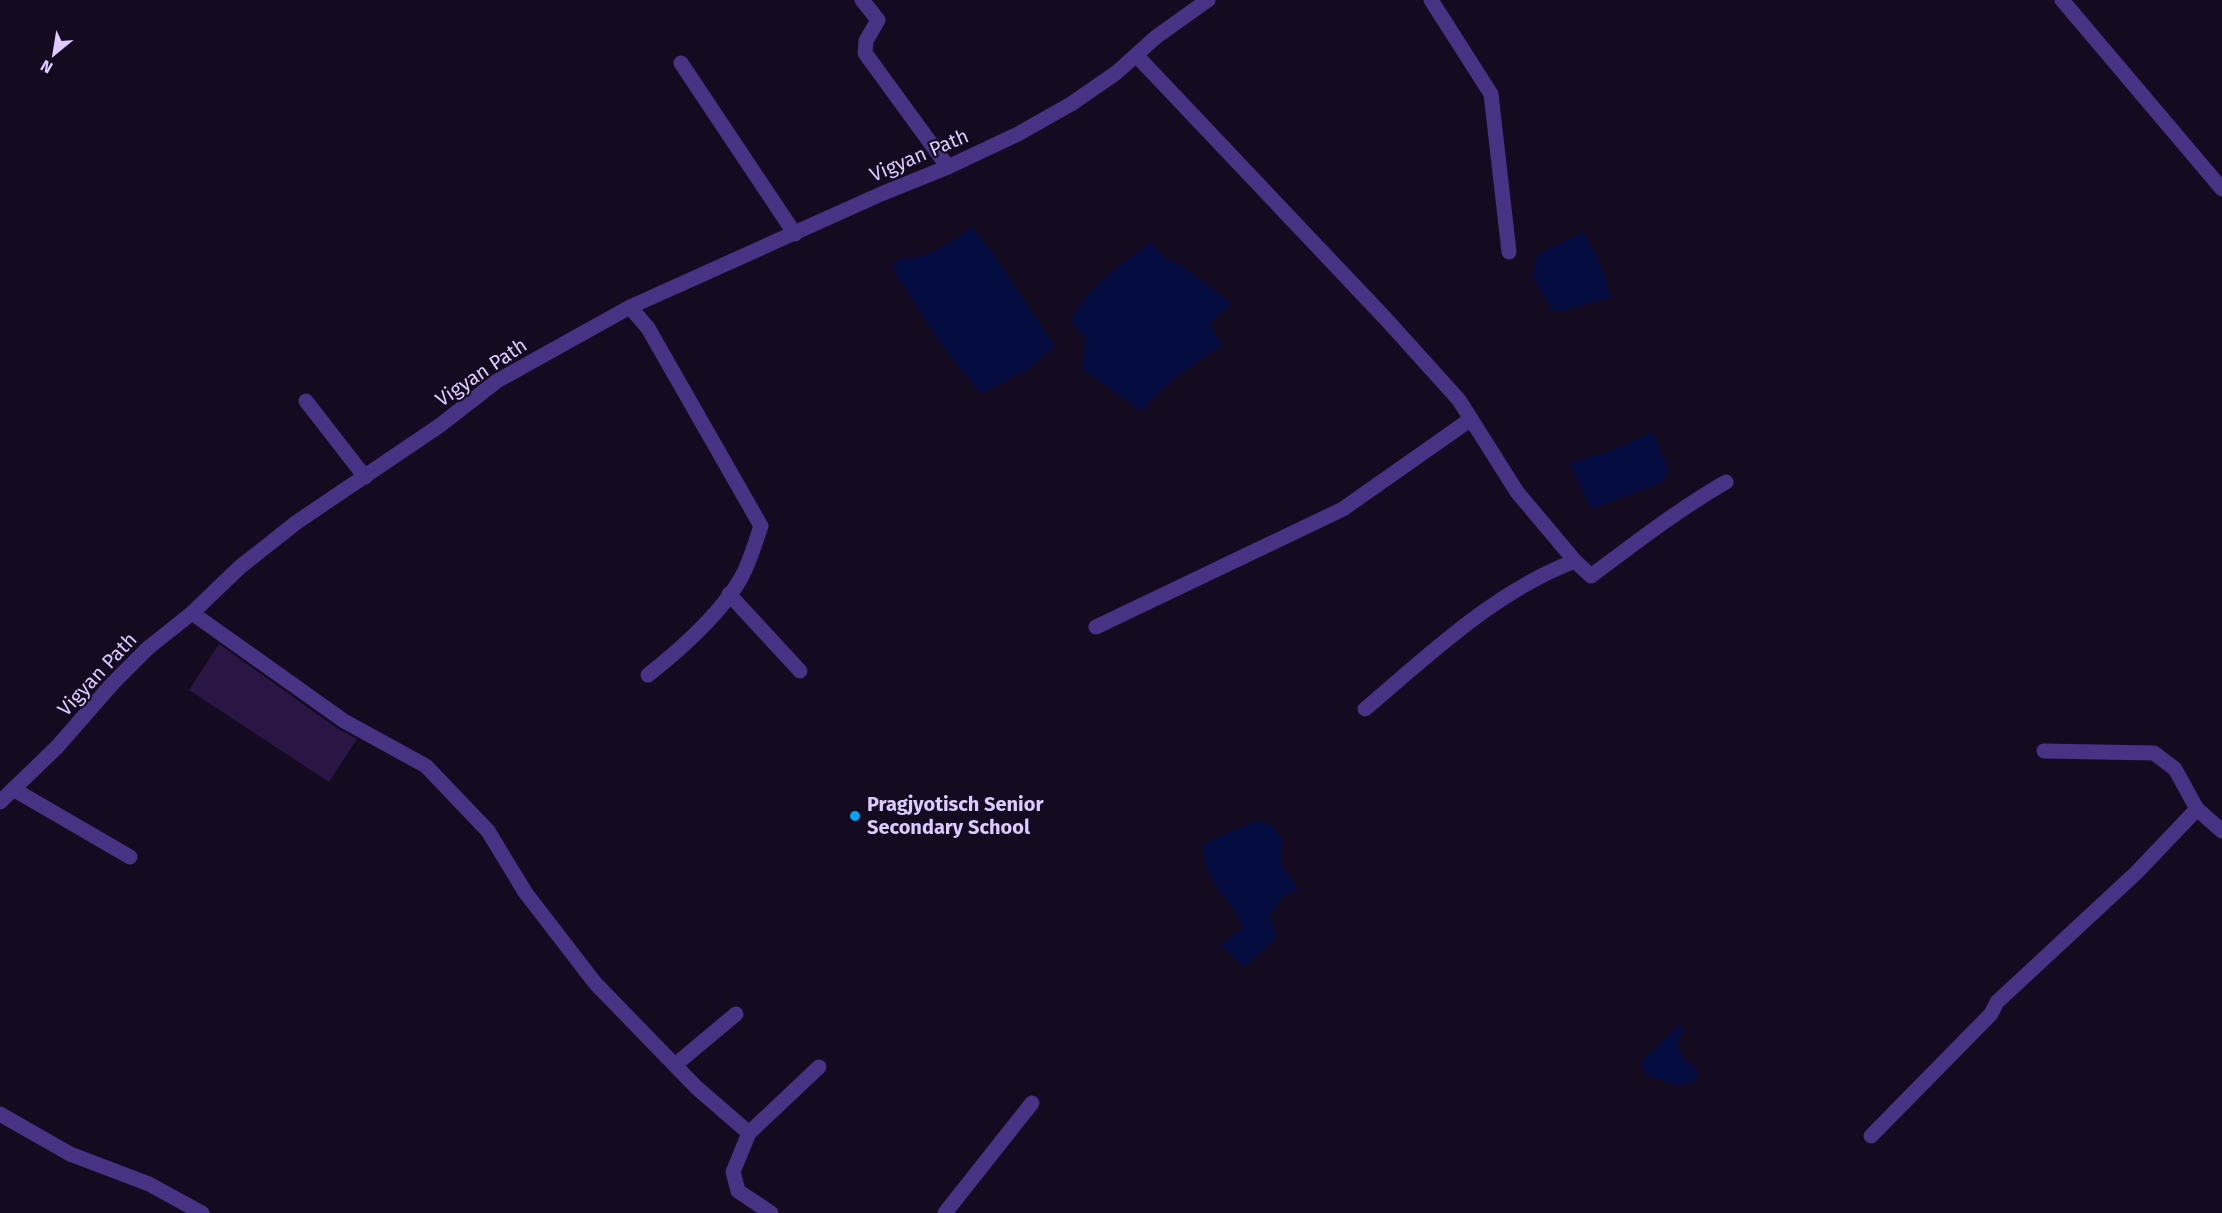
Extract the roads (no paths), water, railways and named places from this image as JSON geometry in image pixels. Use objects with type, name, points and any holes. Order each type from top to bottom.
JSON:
[{"type":"street","points":[[862,0],[878,20],[866,41],[865,53],[948,167]]},
{"type":"street","name":"Vigyan Path","points":[[0,802],[57,747],[113,683],[148,648],[192,613],[248,560],[297,522],[439,426],[497,381],[630,307],[882,194],[948,167],[1017,134],[1071,104],[1116,73],[1156,37],[1208,0]]},
{"type":"street","points":[[1431,0],[1491,94],[1509,252]]},
{"type":"street","points":[[2062,0],[2222,189]]},
{"type":"street","points":[[1136,55],[1385,318],[1459,400],[1517,492],[1575,561],[1591,576],[1640,538],[1726,482]]},
{"type":"street","points":[[681,63],[795,234]]},
{"type":"street","points":[[630,307],[648,328],[761,525],[741,578],[712,617],[676,653],[648,675]]},
{"type":"street","points":[[306,401],[365,477]]},
{"type":"street","points":[[1096,627],[1343,509],[1471,419]]},
{"type":"street","points":[[1365,709],[1472,619],[1551,570],[1575,561]]},
{"type":"street","points":[[729,594],[800,671]]},
{"type":"street","points":[[192,613],[344,721],[426,766],[488,831],[525,892],[594,983],[697,1088],[749,1133]]},
{"type":"street","points":[[2044,751],[2154,753],[2175,769],[2197,809],[2222,831]]},
{"type":"street","points":[[13,789],[130,857]]},
{"type":"street","points":[[1871,1136],[1990,1014],[1997,1002],[2136,873],[2197,809]]},
{"type":"street","points":[[675,1065],[736,1014]]},
{"type":"street","points":[[771,1213],[738,1191],[733,1172],[749,1133],[819,1067]]},
{"type":"street","points":[[945,1213],[1032,1103]]},
{"type":"street","points":[[0,1114],[70,1154],[149,1184],[202,1213]]},
{"type":"place","name":"Pragjyotisch Senior Secondary School","points":[[855,816]]}]
